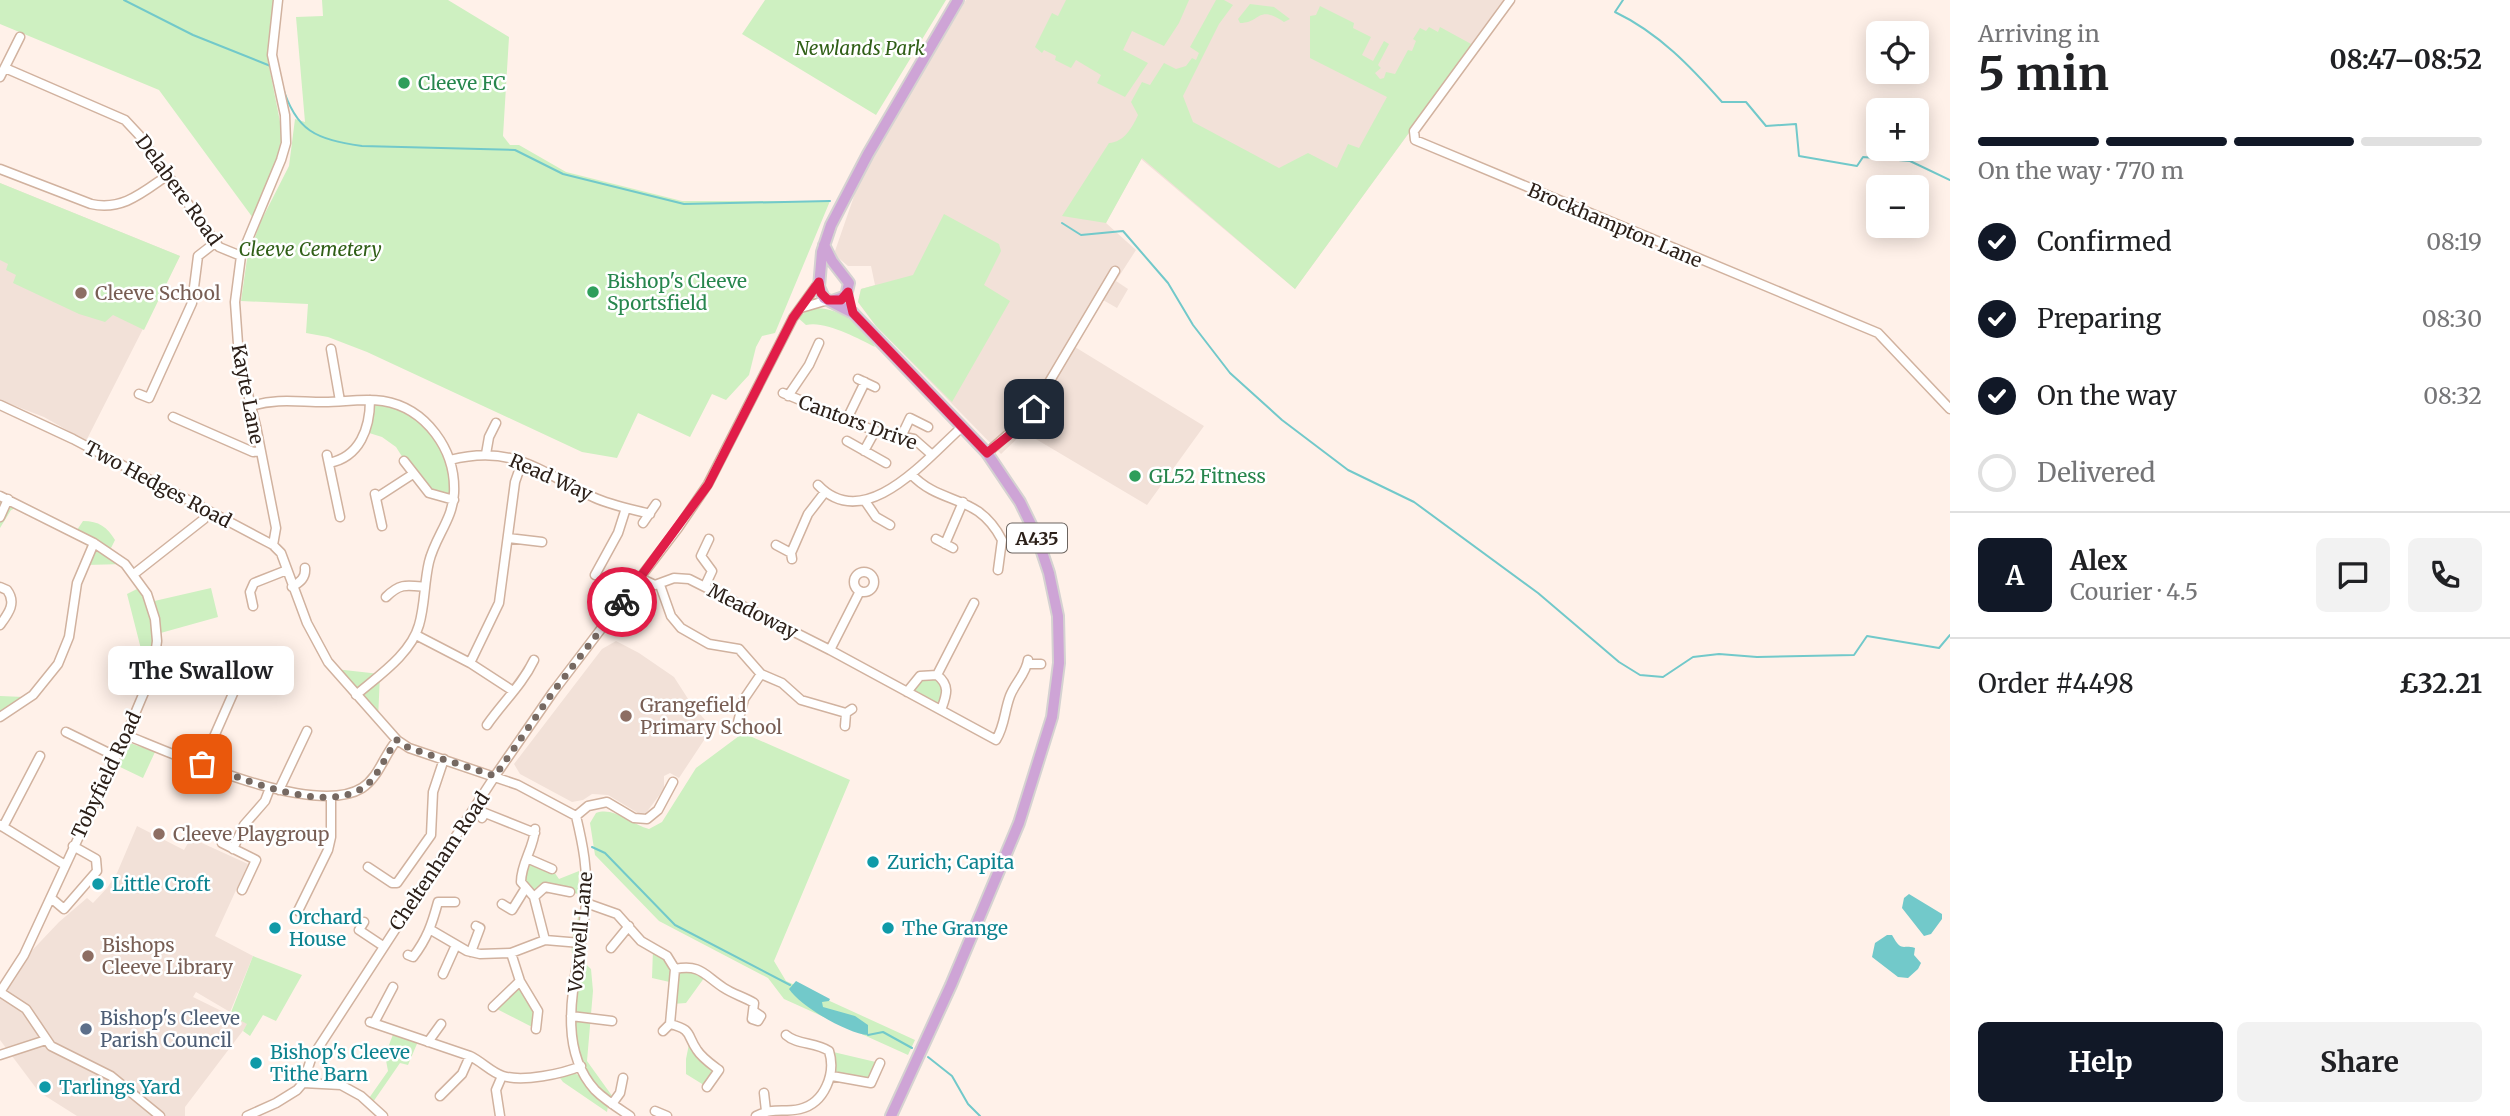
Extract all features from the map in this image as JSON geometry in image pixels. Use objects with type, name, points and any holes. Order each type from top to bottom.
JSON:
[{"type":"main road","points":[[848,292],[841,300],[830,301],[821,293],[819,281],[824,245],[831,225],[868,154],[958,0]]},
{"type":"main road","points":[[824,245],[832,261],[849,283],[848,292],[853,313]]},
{"type":"main road","points":[[819,281],[823,275],[832,271],[843,273]]},
{"type":"main road","name":"A435","points":[[830,301],[853,313],[987,453],[1020,502],[1037,537],[1049,573],[1058,628],[1059,663],[1055,700],[1019,823],[951,985],[891,1116]]},
{"type":"street","name":"Kayte Lane","points":[[273,545],[276,528],[237,341],[235,302],[241,256],[282,160],[286,143],[285,115],[272,55],[278,0]]},
{"type":"street","name":"Brockhampton Lane","points":[[1510,0],[1414,131],[1415,140],[1878,333],[1885,337],[1914,374],[1950,409]]},
{"type":"street","points":[[0,77],[20,37]]},
{"type":"street","name":"Delabere Road","points":[[5,68],[120,117],[139,135],[216,242],[223,250],[241,256]]},
{"type":"street","points":[[0,169],[91,204],[104,206],[132,200],[168,175]]},
{"type":"street","points":[[139,394],[149,398],[192,303],[198,256],[216,242]]},
{"type":"street","points":[[987,453],[1029,416],[1115,271]]},
{"type":"street","name":"Cheltenham Road","points":[[303,1083],[311,1059],[495,776],[553,692],[708,485],[791,321],[819,281]]},
{"type":"street","points":[[801,308],[830,301]]},
{"type":"street","name":"Cantors Drive","points":[[819,343],[809,365],[785,394],[875,430],[917,441],[931,454]]},
{"type":"street","points":[[331,349],[340,401]]},
{"type":"street","points":[[847,419],[862,380],[875,387]]},
{"type":"street","points":[[251,406],[278,399],[370,400],[396,404],[419,417],[436,433],[450,460],[454,500],[447,524],[430,559],[416,635],[405,650],[356,695]]},
{"type":"street","points":[[341,517],[328,459],[343,458],[361,441],[368,425],[370,400]]},
{"type":"street","name":"Two Hedges Road","points":[[0,405],[73,439],[273,545]]},
{"type":"street","points":[[173,417],[253,452],[260,451]]},
{"type":"street","points":[[901,437],[910,418],[929,426]]},
{"type":"street","points":[[486,454],[489,437],[496,423]]},
{"type":"street","points":[[776,545],[792,556],[808,514],[822,489],[844,501],[865,501],[890,489],[911,474],[962,427]]},
{"type":"street","points":[[864,451],[875,430]]},
{"type":"street","points":[[846,442],[881,461]]},
{"type":"street","name":"Read Way","points":[[450,460],[486,454],[522,462],[595,498],[650,514]]},
{"type":"street","points":[[404,461],[429,494],[454,500]]},
{"type":"street","points":[[470,663],[497,610],[515,482],[522,462]]},
{"type":"street","points":[[382,526],[376,495],[413,474]]},
{"type":"street","points":[[911,474],[927,488],[963,502],[982,514],[1000,537],[1002,546],[998,570]]},
{"type":"street","points":[[0,517],[4,498]]},
{"type":"street","name":"Tobyfield Road","points":[[0,992],[24,956],[126,735],[150,678],[157,641],[150,603],[134,574],[114,555],[4,498]]},
{"type":"street","points":[[865,501],[876,517],[890,525]]},
{"type":"street","points":[[936,539],[949,546],[963,502]]},
{"type":"street","points":[[643,523],[656,504]]},
{"type":"street","points":[[595,575],[618,533],[626,508]]},
{"type":"street","points":[[134,574],[204,519],[208,511]]},
{"type":"street","points":[[508,538],[542,542]]},
{"type":"street","points":[[705,586],[712,571],[701,556],[709,539]]},
{"type":"street","points":[[2,711],[33,695],[58,664],[69,637],[77,583],[94,543]]},
{"type":"street","points":[[273,545],[281,553],[307,623],[328,662],[397,740],[409,748],[518,785],[576,816],[588,806],[607,802],[634,818],[647,819],[658,810],[673,782]]},
{"type":"street","points":[[292,587],[302,581],[306,574],[305,568]]},
{"type":"street","points":[[640,578],[649,584],[660,585],[674,578],[669,569]]},
{"type":"street","points":[[253,607],[250,592],[254,583],[288,570]]},
{"type":"street","name":"Meadoway","points":[[674,578],[689,579],[705,586],[996,740],[1006,721],[1006,708],[1012,691],[1028,662],[1041,664]]},
{"type":"street","points":[[386,597],[395,587],[403,584],[425,587]]},
{"type":"street","points":[[660,585],[671,616],[678,626],[709,644],[739,649],[761,674],[782,683],[801,700],[849,711],[845,726]]},
{"type":"street","points":[[0,587],[10,593],[12,603],[0,625]]},
{"type":"street","points":[[830,650],[860,591]]},
{"type":"street","points":[[937,675],[974,603]]},
{"type":"street","points":[[416,635],[470,663],[513,691]]},
{"type":"street","points":[[487,724],[525,680],[534,660]]},
{"type":"street","points":[[738,722],[744,699],[761,674]]},
{"type":"street","points":[[907,692],[923,675],[937,675],[944,682],[947,691],[941,710]]},
{"type":"street","points":[[202,764],[235,689]]},
{"type":"street","points":[[233,849],[244,825],[274,789],[307,731]]},
{"type":"street","points":[[66,732],[115,756]]},
{"type":"street","points":[[126,735],[274,789],[331,797],[365,786],[397,740]]},
{"type":"street","points":[[40,757],[1,826],[65,865]]},
{"type":"street","points":[[368,867],[396,883],[412,871],[431,835],[433,792],[444,760]]},
{"type":"street","points":[[298,911],[328,850],[331,837],[331,797]]},
{"type":"street","points":[[482,818],[485,814],[535,831],[529,859],[521,873],[521,882],[534,897],[545,940]]},
{"type":"street","name":"Voxwell Lane","points":[[576,816],[587,868],[586,903],[571,1016],[572,1044],[594,1089],[630,1116]]},
{"type":"street","points":[[222,843],[256,860],[242,890]]},
{"type":"street","name":"Tobyfield Road","points":[[51,898],[64,909],[97,871],[99,864],[96,859],[74,846]]},
{"type":"street","points":[[529,859],[552,869]]},
{"type":"street","points":[[534,897],[545,887],[570,892]]},
{"type":"street","points":[[502,904],[512,910],[525,889]]},
{"type":"street","points":[[408,955],[413,957],[431,930],[438,902],[455,902]]},
{"type":"street","points":[[586,903],[617,914],[641,941],[667,956],[675,969],[667,1027],[683,1027],[691,1034],[702,1057],[719,1070],[707,1087]]},
{"type":"street","points":[[364,922],[359,930],[383,946]]},
{"type":"street","points":[[471,952],[480,928],[476,926]]},
{"type":"street","points":[[611,947],[629,926]]},
{"type":"street","points":[[431,930],[471,952],[511,953],[545,940],[581,943]]},
{"type":"street","points":[[443,974],[456,945]]},
{"type":"street","points":[[511,953],[520,981],[533,998],[538,1011],[536,1029]]},
{"type":"street","points":[[675,969],[690,966],[702,971],[726,989],[754,1003],[755,1012]]},
{"type":"street","points":[[493,1007],[520,981]]},
{"type":"street","points":[[393,988],[372,1023],[470,1056],[502,1076],[550,1075],[581,1066]]},
{"type":"street","points":[[0,992],[26,1009],[55,1049],[98,1068],[126,1086],[160,1116]]},
{"type":"street","points":[[571,1016],[612,1021]]},
{"type":"street","points":[[428,1042],[441,1024]]},
{"type":"street","points":[[756,1116],[772,1109],[805,1112],[824,1092],[832,1076],[833,1063],[829,1051],[819,1044],[792,1040],[786,1035]]},
{"type":"street","points":[[0,1055],[46,1040]]},
{"type":"street","points":[[440,1096],[461,1074],[470,1056]]},
{"type":"street","points":[[832,1076],[871,1083],[880,1063]]},
{"type":"street","points":[[500,1116],[496,1090],[502,1076]]},
{"type":"street","points":[[612,1104],[620,1093],[623,1077]]},
{"type":"street","points":[[247,1116],[276,1103],[303,1083],[341,1085],[361,1096],[383,1116]]},
{"type":"street","points":[[764,1093],[766,1111]]},
{"type":"street","points":[[655,1111],[667,1116]]},
{"type":"shaded area","points":[[966,0],[1506,0],[1295,289],[1141,159],[1106,223],[1136,250],[1116,281],[1128,289],[1117,308],[1103,300],[1075,347],[1204,426],[1147,505],[1024,432],[1001,454],[876,326],[858,302],[861,289],[875,285],[871,266],[848,266],[836,256],[835,251],[861,176]]},
{"type":"shaded area","name":"Cleeve School","points":[[0,183],[180,256],[86,441],[44,417],[0,400]]},
{"type":"shaded area","name":"Grangefield Primary School","points":[[616,641],[674,677],[692,705],[712,728],[679,778],[670,773],[664,776],[664,789],[646,813],[638,813],[608,795],[592,794],[583,800],[572,802],[520,774],[514,764],[602,649]]},
{"type":"shaded area","points":[[137,826],[184,850],[191,838],[248,864],[215,936],[253,956],[230,1012],[196,992],[193,997],[248,1024],[185,1107],[185,1116],[77,1116],[39,1092],[0,1040],[0,992],[23,960],[59,922],[87,898],[93,903],[107,888],[117,873]]},
{"type":"green space","points":[[0,0],[274,0],[268,61],[283,137],[281,154],[253,218],[159,90],[0,24]]},
{"type":"green space","name":"Bishop's Cleeve Sportsfield","points":[[322,0],[448,0],[509,37],[503,136],[510,145],[519,145],[566,172],[682,201],[830,201],[775,333],[762,336],[756,347],[749,375],[726,400],[712,394],[690,437],[638,413],[617,458],[582,452],[367,352],[328,337],[306,333],[308,304],[241,301],[247,259],[261,221],[289,166],[295,119],[305,122],[296,17],[323,16]]},
{"type":"green space","name":"Newlands Park","points":[[765,0],[946,0],[876,115],[742,34]]},
{"type":"green space","points":[[1066,0],[1189,0],[1179,23],[1164,46],[1132,31],[1123,50],[1148,63],[1125,97],[1097,83],[1101,75],[1076,60],[1071,68],[1055,60],[1056,56],[1044,50],[1042,53],[1035,47],[1052,13],[1058,16]]},
{"type":"green space","points":[[1216,0],[1224,0],[1233,5],[1219,24],[1183,96],[1193,122],[1279,168],[1308,153],[1337,168],[1348,144],[1359,148],[1387,97],[1310,58],[1310,16],[1316,15],[1320,6],[1354,23],[1353,28],[1371,37],[1362,55],[1373,61],[1384,41],[1389,44],[1378,65],[1381,68],[1375,73],[1380,79],[1384,78],[1386,72],[1395,74],[1408,50],[1412,51],[1416,41],[1413,39],[1420,28],[1426,31],[1429,27],[1438,32],[1440,27],[1473,45],[1295,289],[1142,158],[1106,223],[1062,216],[1109,143],[1127,134],[1133,125],[1138,115],[1131,102],[1142,82],[1150,85],[1164,63],[1176,69],[1186,66],[1192,58],[1196,60],[1199,53],[1190,47]]},
{"type":"green space","points":[[1250,4],[1274,7],[1290,19],[1284,22],[1264,14],[1240,23],[1238,19]]},
{"type":"green space","points":[[0,183],[180,256],[144,330],[113,315],[105,322],[79,314],[13,283],[16,275],[6,270],[8,264],[0,260]]},
{"type":"green space","points":[[944,214],[999,244],[1001,251],[984,285],[1010,301],[952,402],[876,326],[858,302],[861,289],[913,275]]},
{"type":"green space","points":[[813,308],[823,308],[850,319],[864,331],[875,347],[831,327],[806,325],[797,317]]},
{"type":"green space","points":[[370,400],[404,407],[444,445],[454,500],[442,499],[413,474],[396,447],[382,437],[366,432]]},
{"type":"green space","points":[[0,496],[75,533],[83,521],[102,526],[115,540],[109,552],[125,564],[85,565],[60,659],[40,688],[0,717],[0,696],[24,697],[50,669],[57,656],[65,631],[75,577],[87,545],[16,508],[11,510],[0,528]]},
{"type":"green space","points":[[143,586],[150,602],[211,588],[218,617],[157,634],[157,647],[141,649],[127,594]]},
{"type":"green space","points":[[335,669],[380,674],[378,720]]},
{"type":"green space","points":[[929,674],[946,685],[941,710],[907,692]]},
{"type":"green space","points":[[743,733],[850,780],[774,961],[786,981],[915,1040],[908,1055],[784,999],[768,978],[659,921],[595,855],[590,823],[596,813],[616,814],[649,829],[662,822],[696,768]]},
{"type":"green space","points":[[130,743],[155,752],[143,778],[118,766]]},
{"type":"green space","points":[[529,859],[552,869],[559,879],[579,871],[578,894],[551,887],[534,897],[525,889],[521,873]]},
{"type":"green space","points":[[587,886],[579,958],[591,969],[593,991],[587,1061],[615,1100],[612,1104],[594,1089],[572,1044],[575,986],[571,942]]},
{"type":"green space","points":[[653,949],[675,968],[707,974],[686,1003],[672,1004],[674,983],[652,978]]},
{"type":"green space","points":[[253,956],[302,975],[276,1021],[263,1015],[250,1036],[243,1031],[247,1024],[230,1015]]},
{"type":"green space","points":[[520,981],[533,998],[536,1029],[493,1007]]},
{"type":"green space","points":[[394,1032],[419,1039],[408,1065],[400,1063],[371,1105],[367,1101],[388,1071],[385,1055]]},
{"type":"green space","points":[[691,1034],[695,1047],[719,1070],[707,1087],[686,1074]]},
{"type":"green space","points":[[829,1051],[880,1063],[871,1083],[832,1076]]},
{"type":"green space","points":[[574,1073],[608,1106],[607,1112],[560,1078]]},
{"type":"water","points":[[1909,894],[1942,914],[1942,919],[1931,934],[1924,936],[1902,908],[1904,898]]},
{"type":"water","points":[[1887,935],[1892,935],[1900,946],[1915,948],[1914,955],[1921,963],[1908,978],[1898,977],[1872,957],[1875,943]]},
{"type":"water","points":[[796,981],[830,999],[822,1002],[823,1007],[855,1016],[868,1025],[868,1035],[849,1030],[803,1003],[789,989]]},
{"type":"waterway","points":[[124,0],[193,35],[273,67]]},
{"type":"waterway","points":[[1623,0],[1615,12],[1660,40],[1722,102],[1746,102],[1766,126],[1796,124],[1799,156],[1857,166],[1863,157],[1910,161],[1950,180]]},
{"type":"waterway","points":[[282,85],[301,123],[320,136],[346,143],[362,146],[515,150],[563,174],[684,204],[830,201]]},
{"type":"waterway","points":[[1062,223],[1081,235],[1123,231],[1168,283],[1193,325],[1230,373],[1282,420],[1348,470],[1414,502],[1538,593],[1619,662],[1640,675],[1663,677],[1693,657],[1719,654],[1757,657],[1854,655],[1867,636],[1939,648],[1950,635]]},
{"type":"waterway","points":[[592,847],[605,853],[675,925],[790,985]]},
{"type":"waterway","points":[[868,1035],[883,1032],[912,1048]]},
{"type":"waterway","points":[[928,1057],[952,1076],[968,1104],[980,1116]]},
{"type":"way so far","points":[[202,764],[279,790],[331,797],[365,786],[397,740],[409,748],[495,776],[553,692],[622,602]]},
{"type":"place","name":"Cleeve FC","points":[[404,83]]},
{"type":"place","name":"Bishop's Cleeve Sportsfield","points":[[593,292]]},
{"type":"place","name":"Cleeve School","points":[[81,293]]},
{"type":"place","name":"GL52 Fitness","points":[[1135,476]]},
{"type":"place","name":"Grangefield Primary School","points":[[626,716]]},
{"type":"place","name":"The Swallow","points":[[202,764]]},
{"type":"place","name":"Cleeve Playgroup","points":[[159,834]]},
{"type":"place","name":"Zurich; Capita","points":[[873,862]]},
{"type":"place","name":"Little Croft","points":[[98,884]]},
{"type":"place","name":"Orchard House","points":[[275,928]]},
{"type":"place","name":"The Grange","points":[[888,928]]},
{"type":"place","name":"Bishops Cleeve Library","points":[[88,956]]},
{"type":"place","name":"Bishop's Cleeve Parish Council","points":[[86,1029]]},
{"type":"place","name":"Bishop's Cleeve Tithe Barn","points":[[256,1063]]},
{"type":"place","name":"Tarlings Yard","points":[[45,1087]]},
{"type":"route","points":[[622,602],[708,485],[793,318],[819,282],[821,293],[828,300],[841,300],[848,292],[853,313],[987,453],[1018,428],[1034,409]]},
{"type":"park label","name":"Cleeve Cemetery","points":[[310,249]]}]
